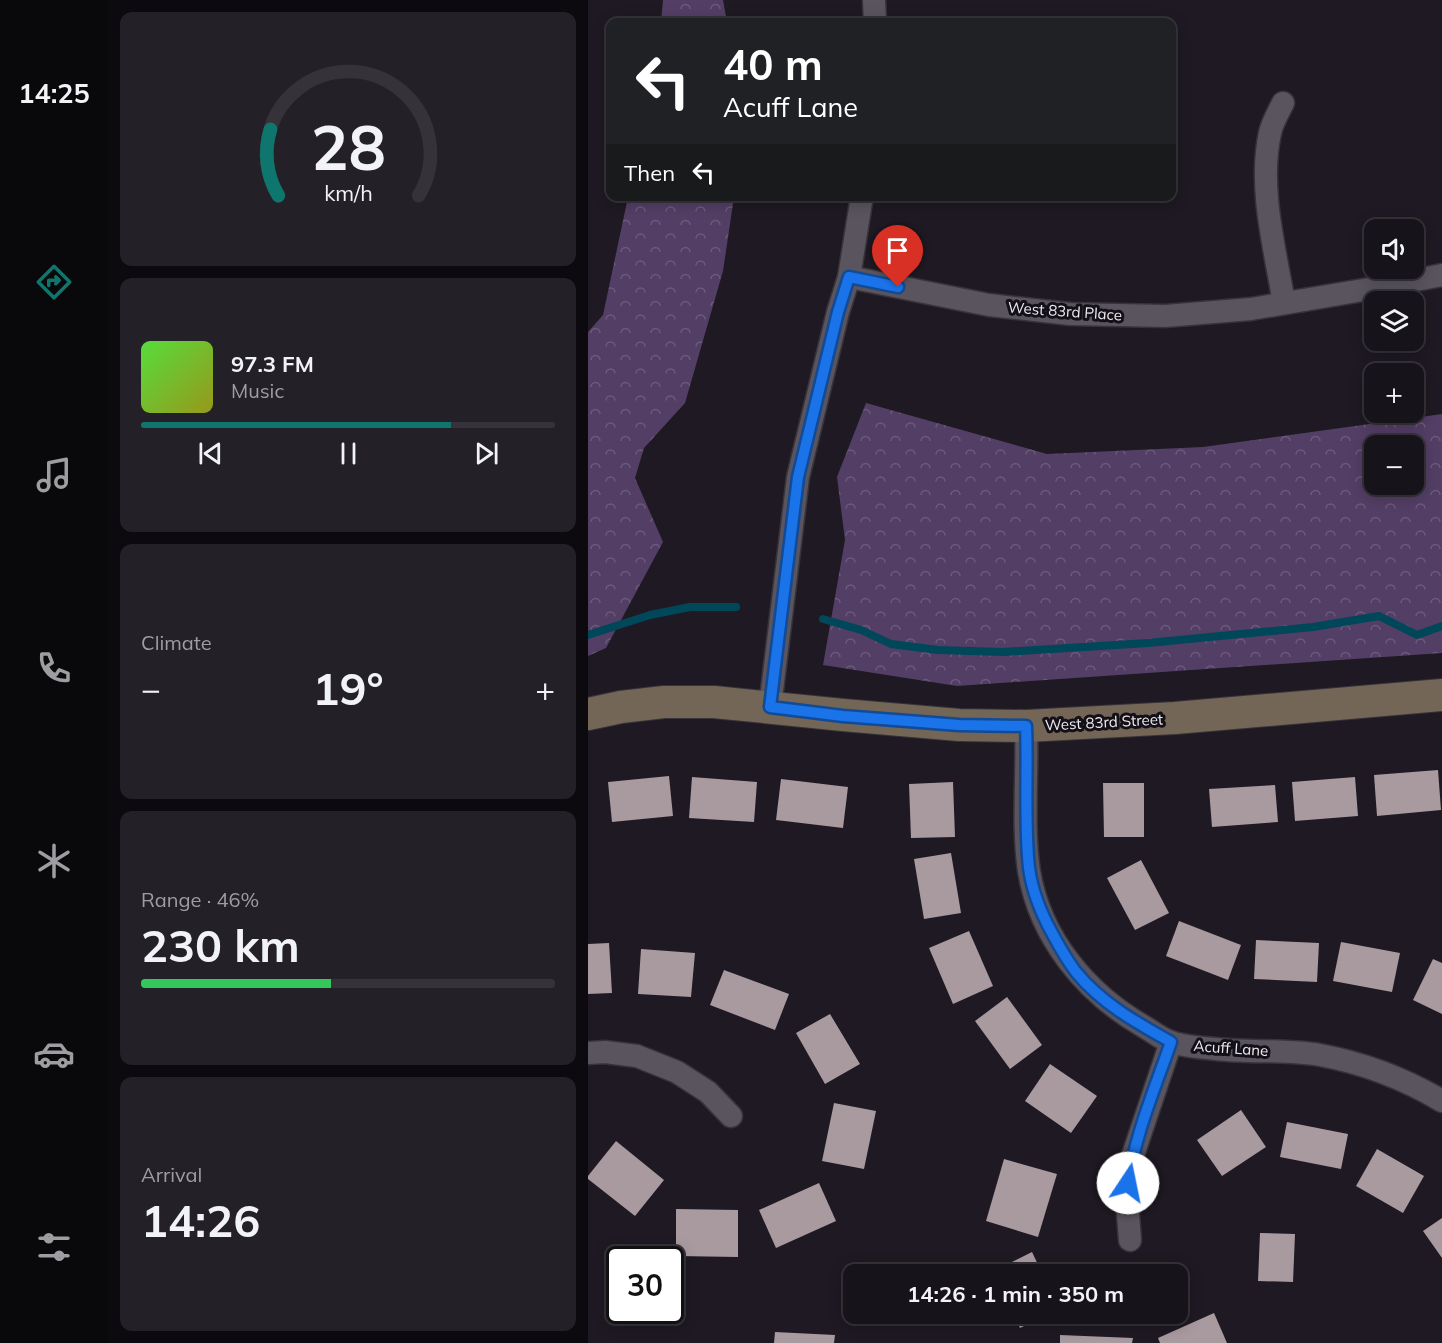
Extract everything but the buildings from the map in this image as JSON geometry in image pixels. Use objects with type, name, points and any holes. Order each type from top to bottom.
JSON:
[{"type":"street","points":[[874,0],[875,18]]},
{"type":"street","points":[[1283,103],[1270,131],[1266,159],[1267,201],[1284,303]]},
{"type":"street","points":[[770,707],[798,477],[838,312],[849,277],[861,201]]},
{"type":"street","name":"West 83rd Place","points":[[849,277],[965,301],[1070,314],[1165,316],[1251,309],[1442,275]]},
{"type":"street","name":"West 83rd Street","points":[[588,714],[664,702],[714,702],[843,716],[959,725],[1026,726],[1175,718],[1442,694]]},
{"type":"street","name":"Acuff Lane","points":[[1026,726],[1026,826],[1029,870],[1036,898],[1044,920],[1064,955],[1093,990],[1110,1005],[1171,1042],[1241,1052],[1319,1055],[1372,1068],[1422,1089],[1442,1101]]},
{"type":"street","points":[[1130,1240],[1128,1183],[1131,1161],[1171,1042]]},
{"type":"street","points":[[588,1053],[605,1052],[637,1056],[677,1072],[708,1092],[731,1116]]},
{"type":"green space","points":[[663,0],[723,0],[726,18],[661,18]]},
{"type":"green space","points":[[627,201],[733,201],[723,271],[685,403],[644,448],[635,478],[663,542],[606,648],[588,656],[588,332],[603,315]]},
{"type":"green space","points":[[866,403],[1047,454],[1203,447],[1377,423],[1424,423],[1424,416],[1442,414],[1442,653],[957,686],[823,665],[845,540],[837,477]]},
{"type":"waterway","points":[[588,635],[650,615],[690,607],[736,607]]},
{"type":"waterway","points":[[823,619],[861,630],[891,644],[938,650],[1003,652],[1148,643],[1313,627],[1379,616],[1417,635],[1442,626]]},
{"type":"route","points":[[898,287],[849,277],[838,312],[798,477],[770,707],[843,716],[959,725],[1026,726],[1026,826],[1029,870],[1044,920],[1064,955],[1093,990],[1134,1021],[1171,1042],[1131,1161],[1128,1183]]}]
